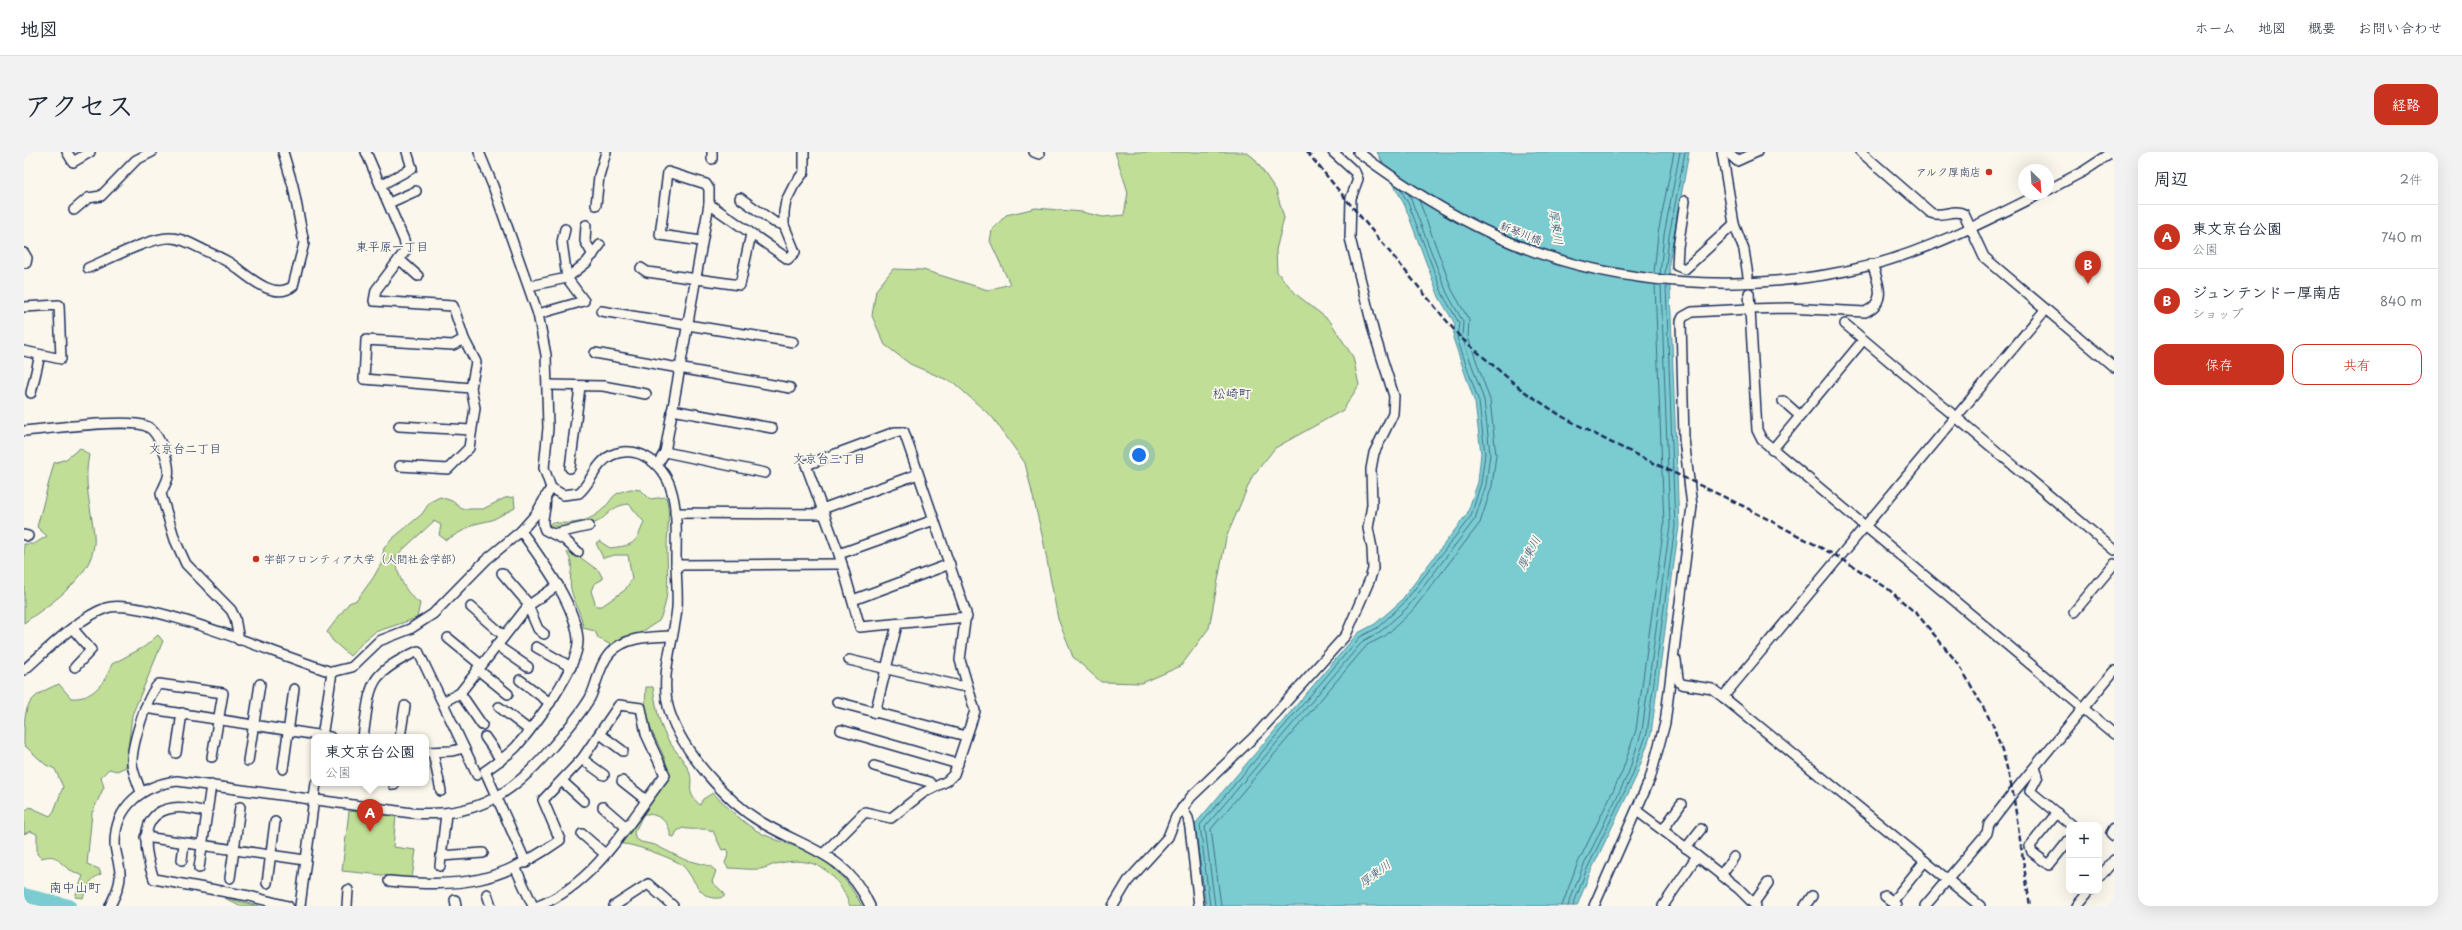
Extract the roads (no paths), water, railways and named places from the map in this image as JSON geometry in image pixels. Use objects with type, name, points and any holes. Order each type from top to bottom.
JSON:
[{"type":"street","points":[[67,152],[73,162],[90,152]]},
{"type":"street","points":[[74,210],[88,198],[102,196],[136,160],[152,152]]},
{"type":"street","points":[[88,268],[144,244],[171,238],[209,252],[230,263],[245,277],[273,290],[281,292],[288,290],[293,286],[304,243],[293,186],[283,152]]},
{"type":"street","points":[[366,152],[389,203],[404,240],[406,250],[376,290],[374,301],[453,306],[464,339],[476,362],[471,388],[475,408],[469,448],[448,469],[400,466]]},
{"type":"street","points":[[381,186],[412,168],[407,152]]},
{"type":"street","points":[[479,152],[538,314],[546,355],[548,385],[548,428],[544,468],[551,488],[563,495],[578,493],[584,488],[599,464],[620,452],[644,455],[657,465],[671,488],[675,513],[677,607],[667,664],[666,696],[669,711],[684,745],[731,798],[746,812],[763,823],[824,853],[850,874],[862,889],[870,906]]},
{"type":"street","points":[[596,205],[599,176],[606,152]]},
{"type":"street","points":[[709,204],[788,260],[795,252],[784,225],[786,201],[804,172],[804,152]]},
{"type":"street","points":[[1113,906],[1138,867],[1168,837],[1182,808],[1272,718],[1346,635],[1373,569],[1372,548],[1368,528],[1372,505],[1371,469],[1374,453],[1393,414],[1394,396],[1374,334],[1350,238],[1351,198],[1358,179],[1355,172],[1333,152]]},
{"type":"street","name":"新琴川橋","points":[[1358,152],[1401,184],[1441,209],[1494,235],[1530,250],[1612,272],[1680,282],[1737,284],[1768,282],[1836,273],[1872,264],[1932,244],[1970,228],[2028,200]]},
{"type":"street","points":[[1722,152],[1734,224],[1744,250],[1748,276]]},
{"type":"street","points":[[1727,152],[1737,162],[1757,152]]},
{"type":"street","points":[[1861,152],[1931,213],[1942,216],[1960,212],[1966,217],[1984,257],[2114,367]]},
{"type":"street","points":[[2054,187],[2084,171],[2113,152]]},
{"type":"street","points":[[657,465],[665,452],[686,325],[709,204],[708,189],[706,184],[668,172],[660,235],[701,241]]},
{"type":"street","points":[[389,203],[416,191]]},
{"type":"street","points":[[740,198],[774,222],[784,225]]},
{"type":"street","points":[[1685,201],[1678,246],[1677,266],[1685,269],[1734,224]]},
{"type":"street","points":[[586,225],[585,241],[593,254]]},
{"type":"street","points":[[538,314],[584,300],[567,278],[562,242],[565,229]]},
{"type":"street","points":[[641,268],[647,272],[740,284],[751,234]]},
{"type":"street","points":[[529,286],[567,278],[586,263],[600,245]]},
{"type":"street","points":[[24,253],[27,258],[26,263]]},
{"type":"street","points":[[399,259],[418,276]]},
{"type":"street","points":[[1594,906],[1637,811],[1661,744],[1674,653],[1692,502],[1684,439],[1681,321],[1683,317],[1692,312],[1749,309],[1788,308],[1865,312],[1876,305],[1880,293],[1872,264]]},
{"type":"street","points":[[1749,293],[1757,430],[1762,440],[1863,527],[2114,734]]},
{"type":"street","points":[[24,307],[59,305],[61,359],[24,351]]},
{"type":"street","points":[[1723,697],[2045,310]]},
{"type":"street","points":[[601,311],[793,342]]},
{"type":"street","points":[[1845,324],[1898,371],[1956,416],[2114,550]]},
{"type":"street","points":[[464,339],[453,345],[366,340],[364,378],[471,388]]},
{"type":"street","points":[[1772,450],[1860,344]]},
{"type":"street","points":[[595,353],[790,388]]},
{"type":"street","points":[[31,393],[40,355]]},
{"type":"street","points":[[548,385],[580,387],[603,386],[646,394]]},
{"type":"street","points":[[570,468],[580,387]]},
{"type":"street","points":[[1783,401],[1800,416]]},
{"type":"street","points":[[672,410],[772,428]]},
{"type":"street","points":[[24,431],[67,426],[136,423],[153,430],[158,436],[168,470],[168,478],[161,494],[175,540],[186,564],[231,610],[235,618],[239,640]]},
{"type":"street","points":[[399,426],[472,430]]},
{"type":"street","points":[[824,853],[865,812],[891,818],[902,807],[934,787],[947,781],[954,774],[958,764],[975,711],[966,685],[960,660],[967,617],[904,432],[895,432],[806,464],[839,554],[860,627],[967,617]]},
{"type":"street","points":[[665,452],[765,473]]},
{"type":"street","points":[[675,513],[823,512],[918,474]]},
{"type":"street","points":[[24,670],[73,629],[98,611],[119,605],[142,608],[176,618],[332,672],[352,667],[379,641],[410,629],[433,614],[486,560],[521,531],[536,514],[551,488]]},
{"type":"street","points":[[545,497],[546,509],[542,519],[542,525],[545,530],[571,544],[578,552]]},
{"type":"street","points":[[839,554],[934,520]]},
{"type":"street","points":[[553,534],[589,526]]},
{"type":"street","points":[[521,531],[558,585],[574,624],[578,641],[571,667],[550,703],[515,748],[485,771],[526,863]]},
{"type":"street","points":[[676,565],[842,564]]},
{"type":"street","points":[[853,600],[950,564]]},
{"type":"street","points":[[2074,612],[2114,564]]},
{"type":"street","points":[[502,573],[528,606],[538,629],[544,634]]},
{"type":"street","points":[[443,702],[460,693],[503,636],[528,606],[558,585]]},
{"type":"street","points":[[471,608],[503,636]]},
{"type":"street","points":[[875,712],[896,629],[895,624]]},
{"type":"street","points":[[73,629],[90,650],[75,667]]},
{"type":"street","points":[[110,906],[120,876],[115,847],[116,833],[121,817],[141,792],[155,785],[176,781],[412,813],[446,814],[474,808],[496,798],[526,777],[558,741],[590,697],[610,653],[622,644],[635,639],[672,636]]},
{"type":"street","points":[[448,638],[508,694]]},
{"type":"street","points":[[496,645],[528,667]]},
{"type":"street","points":[[536,647],[571,667]]},
{"type":"street","points":[[363,734],[370,693],[376,678],[393,663],[418,651],[477,775]]},
{"type":"street","points":[[1674,653],[1678,679],[1681,684],[1712,689],[1723,697],[1980,906]]},
{"type":"street","points":[[849,660],[960,686],[966,685]]},
{"type":"street","points":[[1924,906],[1987,833],[1989,824],[2114,671]]},
{"type":"street","points":[[325,734],[332,672]]},
{"type":"street","points":[[520,680],[550,703]]},
{"type":"street","points":[[141,792],[132,762],[145,708],[154,688],[159,684],[223,693],[212,757]]},
{"type":"street","points":[[248,762],[260,684]]},
{"type":"street","points":[[283,769],[294,689]]},
{"type":"street","points":[[460,693],[482,725]]},
{"type":"street","points":[[837,702],[966,736]]},
{"type":"street","points":[[389,881],[419,884],[471,881],[495,876],[526,863],[560,840],[543,800],[563,782],[582,759],[619,705],[641,708],[646,734],[665,775],[594,867],[569,888],[543,905]]},
{"type":"street","points":[[400,734],[405,706]]},
{"type":"street","points":[[499,707],[529,730]]},
{"type":"street","points":[[145,708],[254,724],[311,734]]},
{"type":"street","points":[[176,753],[182,713]]},
{"type":"street","points":[[841,730],[958,764]]},
{"type":"street","points":[[600,734],[623,751]]},
{"type":"street","points":[[485,737],[501,760]]},
{"type":"street","points":[[441,791],[429,752],[464,748]]},
{"type":"street","points":[[582,759],[604,775]]},
{"type":"street","points":[[874,766],[929,782],[934,787]]},
{"type":"street","points":[[2035,768],[2038,776],[2030,791],[2068,822]]},
{"type":"street","points":[[622,781],[646,800]]},
{"type":"street","points":[[563,782],[584,801]]},
{"type":"street","points":[[198,868],[211,785]]},
{"type":"street","points":[[300,906],[315,786]]},
{"type":"street","points":[[1663,830],[1681,804]]},
{"type":"street","points":[[207,812],[179,807],[166,809],[150,821],[145,838],[154,879],[249,896],[288,906]]},
{"type":"street","points":[[230,878],[240,807]]},
{"type":"street","points":[[602,807],[626,827]]},
{"type":"street","points":[[1182,808],[1188,818],[1190,828],[1199,906]]},
{"type":"street","points":[[1637,811],[1698,856],[1755,904],[1768,883]]},
{"type":"street","points":[[2057,813],[2030,846],[2032,852],[2049,865],[2066,844]]},
{"type":"street","points":[[446,814],[441,861],[483,853]]},
{"type":"street","points":[[267,883],[275,822]]},
{"type":"street","points":[[2114,828],[2111,833],[2114,836]]},
{"type":"street","points":[[1686,848],[1701,829]]},
{"type":"street","points":[[582,834],[605,854]]},
{"type":"street","points":[[145,838],[305,860]]},
{"type":"street","points":[[182,860],[184,844]]},
{"type":"street","points":[[1663,906],[1698,856]]},
{"type":"street","points":[[1721,875],[1734,857]]},
{"type":"street","points":[[2102,874],[2114,860]]},
{"type":"street","points":[[1885,896],[1895,904],[1925,861]]},
{"type":"street","points":[[516,868],[533,906]]},
{"type":"street","points":[[614,906],[648,884],[673,906]]},
{"type":"street","points":[[347,906],[348,890]]},
{"type":"street","points":[[487,894],[491,906]]},
{"type":"street","points":[[2077,906],[2087,894]]},
{"type":"street","points":[[1804,906],[1812,896]]},
{"type":"water","name":"厚東川","points":[[1377,152],[1689,152],[1669,263],[1679,526],[1651,734],[1636,777],[1590,873],[1577,906],[1206,906],[1195,824],[1358,633],[1375,624],[1400,602],[1467,514],[1478,482],[1481,453],[1475,403],[1453,338],[1455,324],[1439,297],[1405,206]]},
{"type":"waterway","points":[[24,895],[69,906]]},
{"type":"railway","points":[[1307,152],[1460,337],[1522,390],[1563,417],[1610,442],[1743,506],[1842,559],[1887,588],[1918,615],[1960,666],[1993,725],[2005,760],[2013,793],[2030,906]]},
{"type":"place","name":"アルク厚南店","points":[[1989,172]]},
{"type":"place","name":"ジュンテンドー厚南店","points":[[2088,284]]},
{"type":"place","name":"宇部フロンティア大学（人間社会学部）","points":[[256,559]]},
{"type":"place","name":"東文京台公園","points":[[370,832]]},
{"type":"district","name":"東平原一丁目","points":[[392,247]]},
{"type":"district","name":"松崎町","points":[[1232,393]]},
{"type":"district","name":"文京台二丁目","points":[[185,449]]},
{"type":"district","name":"文京台三丁目","points":[[829,459]]},
{"type":"district","name":"南中山町","points":[[75,887]]}]
